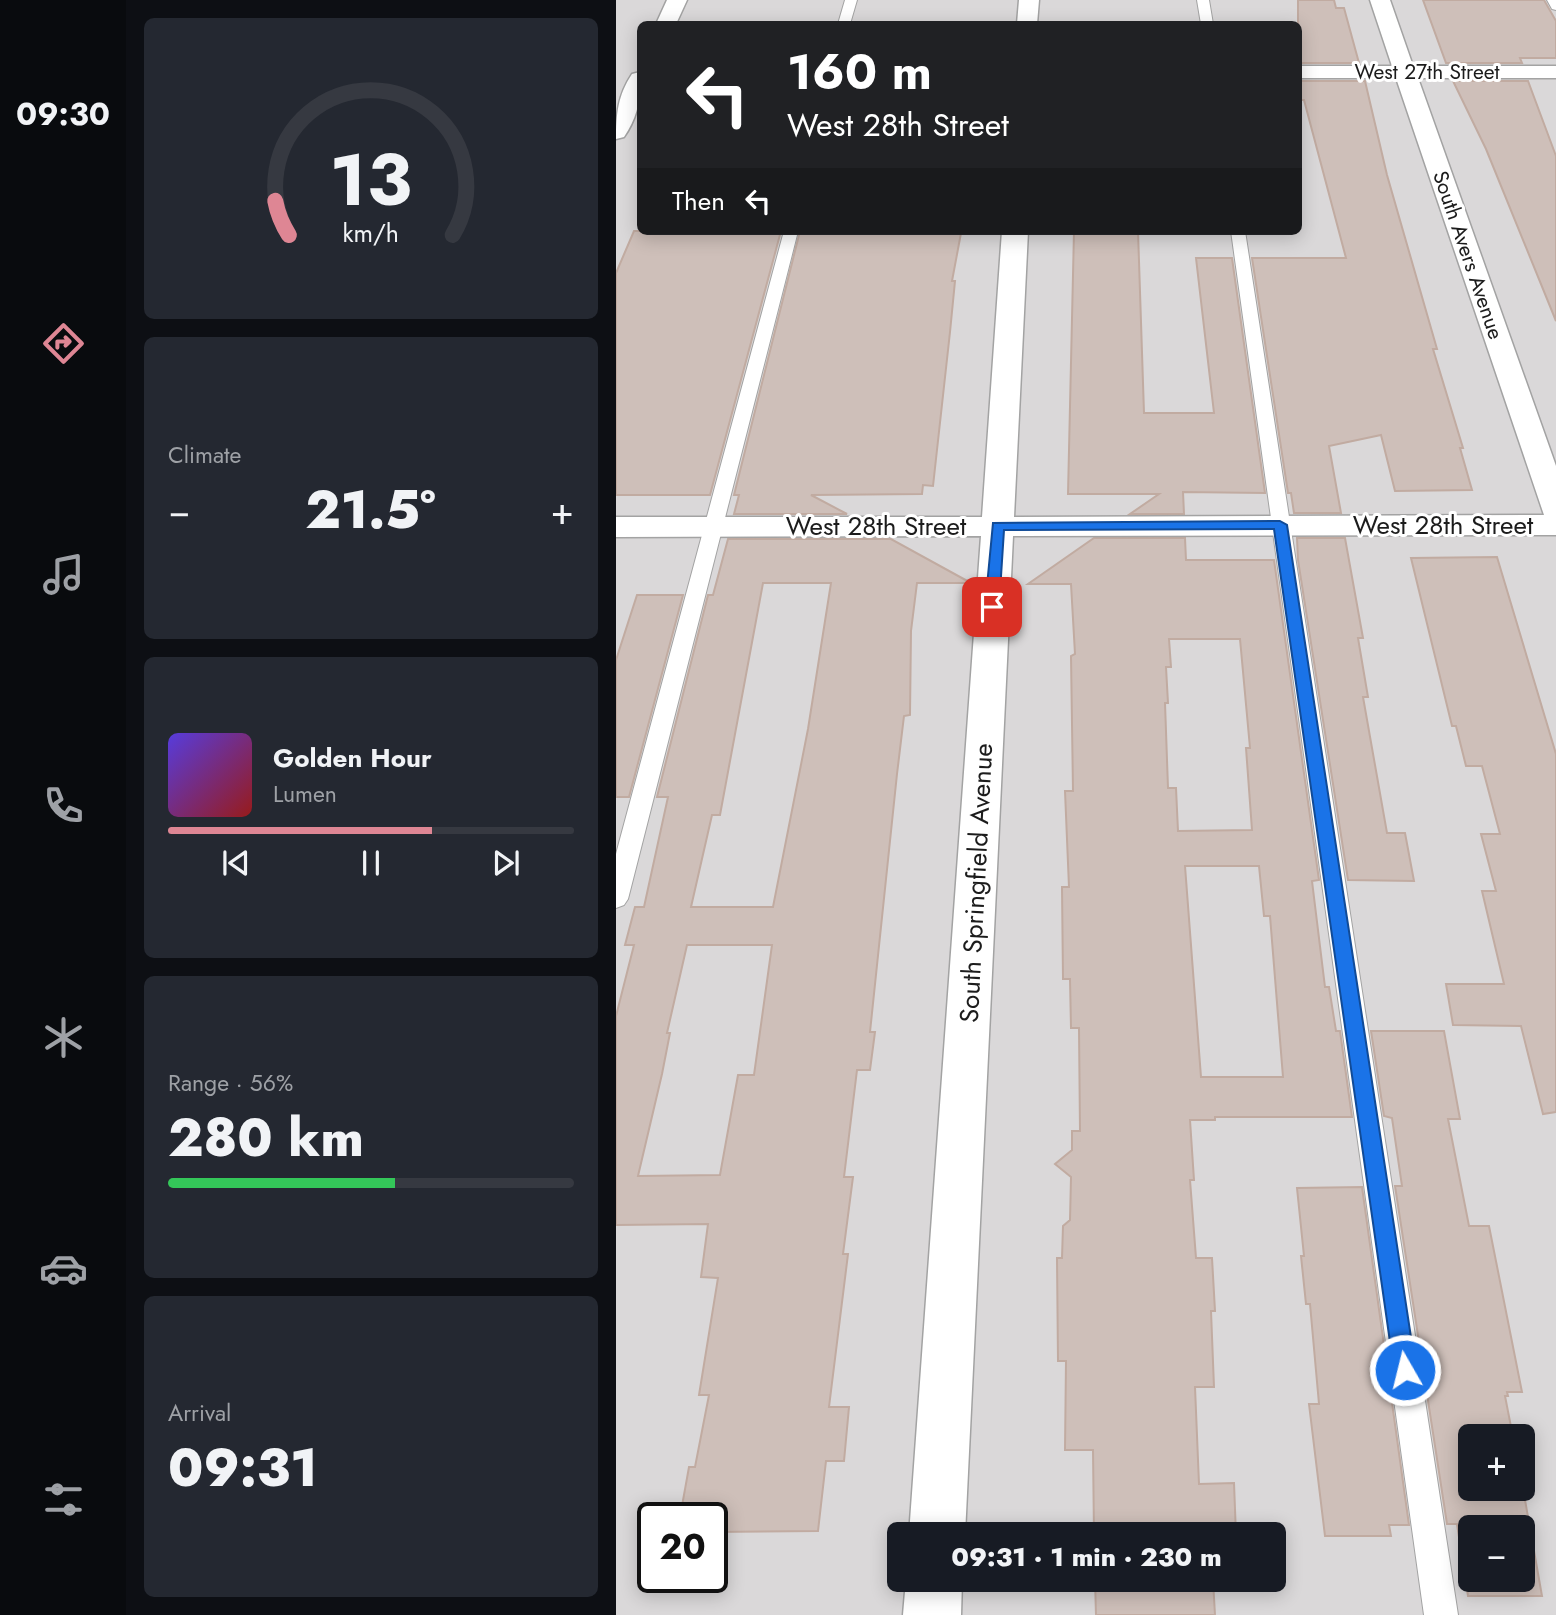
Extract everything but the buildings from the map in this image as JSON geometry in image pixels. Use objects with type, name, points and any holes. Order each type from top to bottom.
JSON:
[{"type":"street","points":[[667,21],[677,0]]},
{"type":"street","points":[[1027,21],[1029,0]]},
{"type":"street","name":"South Avers Avenue","points":[[1380,0],[1556,510]]},
{"type":"street","name":"West 27th Street","points":[[1302,72],[1556,72]]},
{"type":"street","points":[[616,73],[637,73]]},
{"type":"street","points":[[616,132],[637,86]]},
{"type":"street","name":"South Springfield Avenue","points":[[938,1522],[1015,235]]},
{"type":"street","name":"West 28th Street","points":[[616,527],[1556,525]]},
{"type":"street","points":[[932,1615],[933,1592]]},
{"type":"lane","points":[[846,21],[851,0]]},
{"type":"lane","points":[[1203,0],[1206,21]]},
{"type":"lane","points":[[1553,0],[1556,6]]},
{"type":"lane","points":[[616,899],[789,235]]},
{"type":"lane","points":[[1239,235],[1441,1615]]},
{"type":"shaded area","points":[[616,0],[1556,0],[1556,1615],[616,1615]]},
{"type":"route","points":[[992,607],[997,526],[1280,525],[1405,1370]]}]
